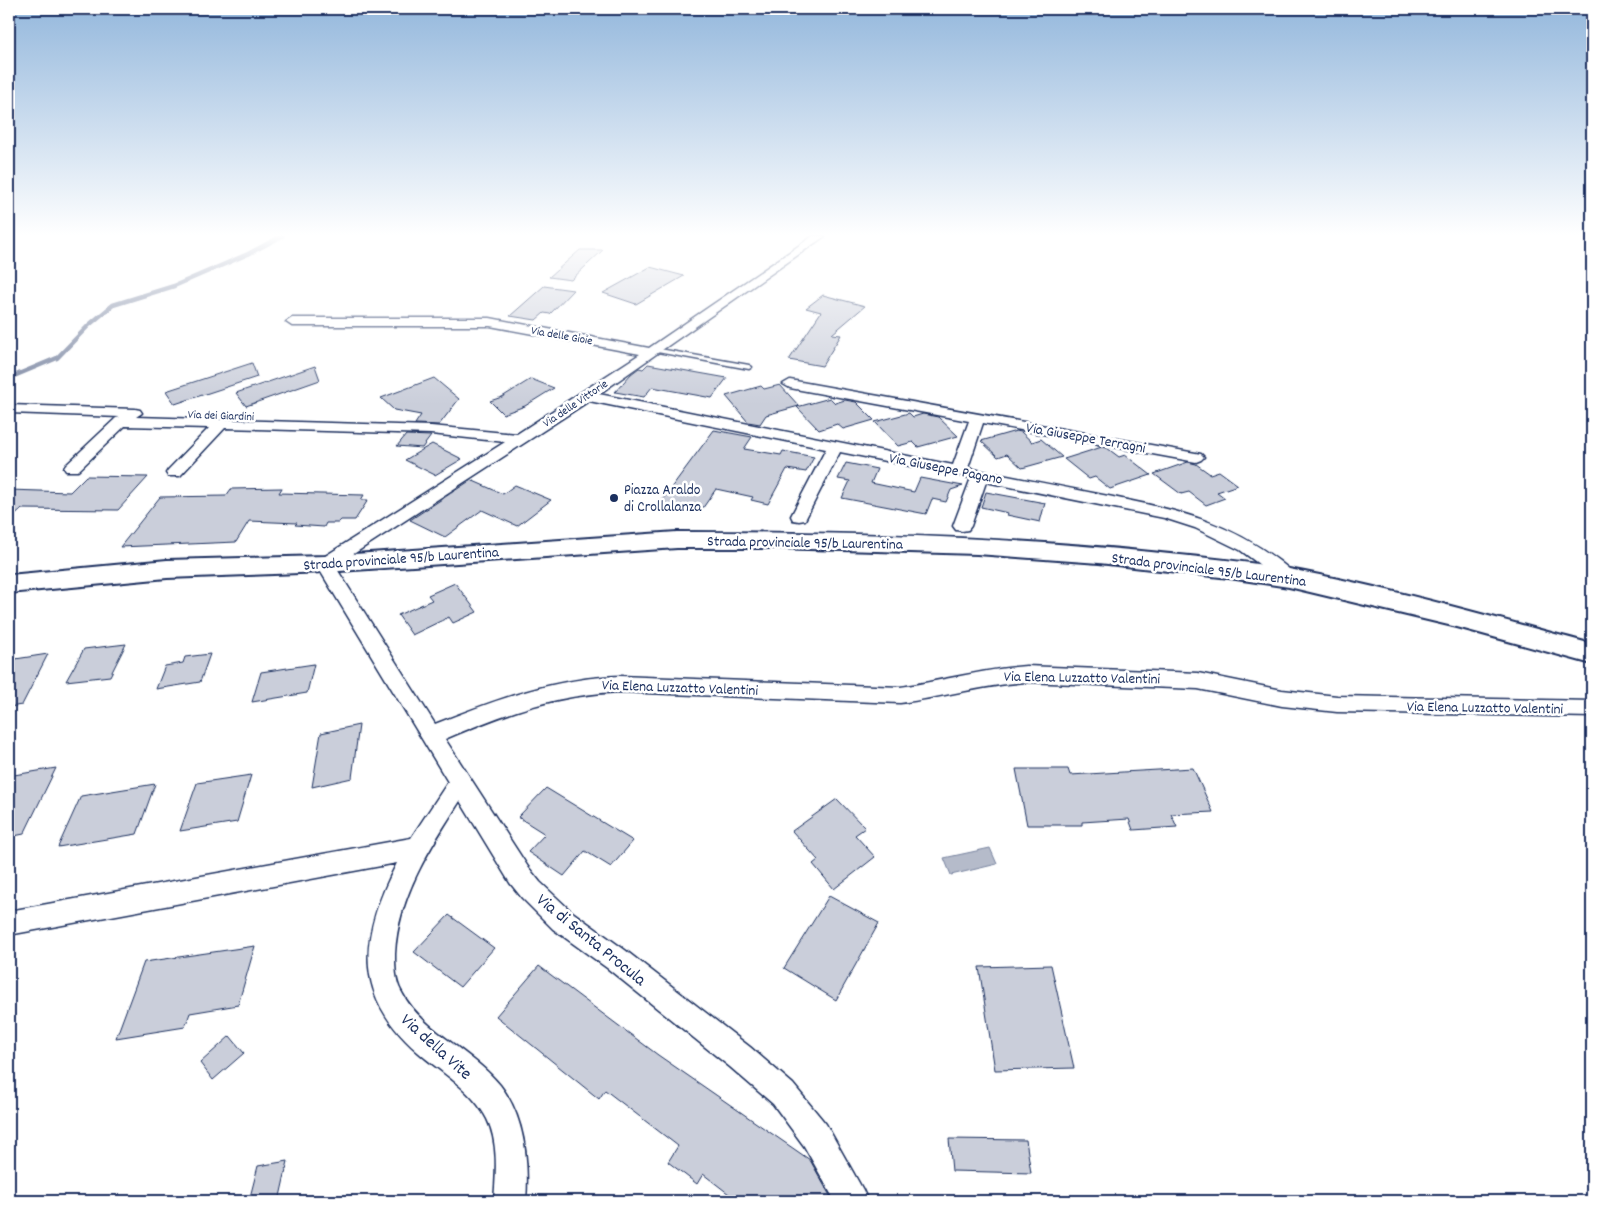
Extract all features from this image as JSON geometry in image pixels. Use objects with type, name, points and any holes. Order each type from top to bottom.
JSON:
[{"type":"main road","name":"Strada provinciale 95/b Laurentina","points":[[9,584],[166,569],[325,564],[636,542],[756,539],[1041,550],[1215,567],[1289,578],[1457,617],[1592,654]]},
{"type":"street","name":"Via delle Vittorie","points":[[325,564],[587,396],[738,292]]},
{"type":"street","name":"Via delle Gioie","points":[[292,322],[490,322],[653,351]]},
{"type":"street","name":"Via Giuseppe Terragni","points":[[790,384],[1196,457]]},
{"type":"street","name":"Via Giuseppe Pagano","points":[[587,396],[1141,507],[1200,523],[1230,535],[1249,546],[1289,578]]},
{"type":"street","name":"Via dei Giardini","points":[[9,409],[414,421],[431,430]]},
{"type":"street","points":[[959,470],[977,418]]},
{"type":"street","name":"Via dei Giardini","points":[[72,468],[121,421],[431,430],[521,439]]},
{"type":"street","points":[[174,473],[221,424]]},
{"type":"street","points":[[799,516],[835,446]]},
{"type":"street","points":[[962,526],[980,474]]},
{"type":"street","name":"Via di Santa Procula","points":[[325,564],[519,875],[538,898],[562,920],[616,959],[747,1062],[782,1094],[815,1135],[852,1201]]},
{"type":"street","name":"Via Elena Luzzatto Valentini","points":[[431,735],[522,699],[548,691],[583,686],[620,684],[900,695],[928,692],[979,679],[1018,674],[1198,681],[1282,698],[1337,704],[1592,709]]},
{"type":"street","name":"Via della Vite","points":[[460,782],[417,848],[396,892],[386,930],[383,960],[387,991],[402,1017],[474,1080],[495,1103],[505,1128],[509,1146],[512,1185],[510,1201]]},
{"type":"street","points":[[9,923],[417,848]]},
{"type":"lane","points":[[653,351],[750,367]]},
{"type":"water","points":[[990,848],[997,864],[951,875],[944,858]]},
{"type":"building","points":[[537,292],[571,292],[550,314],[544,313],[536,320],[510,316]]},
{"type":"building","points":[[604,292],[656,292],[636,304]]},
{"type":"building","points":[[823,295],[865,306],[832,334],[841,335],[822,366],[789,360],[821,312],[806,308]]},
{"type":"building","points":[[252,363],[257,377],[175,404],[166,391]]},
{"type":"building","points":[[648,364],[727,378],[712,398],[652,387],[644,397],[615,392],[631,374],[639,368],[643,369]]},
{"type":"building","points":[[315,366],[320,380],[246,406],[236,393]]},
{"type":"building","points":[[434,378],[459,399],[439,425],[415,424],[421,415],[394,410],[381,398]]},
{"type":"building","points":[[531,379],[554,388],[525,406],[503,414],[490,401],[502,397]]},
{"type":"building","points":[[780,385],[799,406],[766,415],[760,424],[748,422],[726,396],[761,386],[764,389]]},
{"type":"building","points":[[830,398],[835,403],[845,400],[856,402],[874,420],[843,429],[837,424],[819,430],[797,407]]},
{"type":"building","points":[[909,413],[913,417],[923,414],[938,417],[958,436],[918,447],[913,442],[898,446],[875,422]]},
{"type":"building","points":[[714,430],[752,437],[744,449],[781,455],[783,451],[814,457],[806,472],[787,469],[768,504],[751,500],[753,497],[716,489],[700,512],[680,508],[676,513],[656,508]]},
{"type":"building","points":[[1016,431],[1021,432],[1032,442],[1041,439],[1062,457],[1022,468],[1007,454],[998,457],[981,441]]},
{"type":"building","points":[[406,435],[431,436],[422,448],[397,446]]},
{"type":"building","points":[[432,444],[462,459],[435,475],[405,460]]},
{"type":"building","points":[[1102,447],[1107,448],[1119,457],[1125,455],[1151,475],[1110,489],[1095,477],[1089,479],[1064,459]]},
{"type":"building","points":[[1188,462],[1196,464],[1210,474],[1219,471],[1238,485],[1217,492],[1225,498],[1206,505],[1189,492],[1181,494],[1154,474]]},
{"type":"building","points":[[846,463],[877,469],[871,483],[914,492],[920,478],[963,486],[951,490],[946,502],[932,499],[926,514],[842,498],[850,481],[838,479]]},
{"type":"building","points":[[86,476],[148,477],[118,510],[22,509],[9,521],[9,490],[70,492]]},
{"type":"building","points":[[471,480],[503,494],[515,485],[551,500],[517,526],[482,510],[445,537],[410,520]]},
{"type":"building","points":[[282,488],[279,493],[364,495],[361,500],[368,500],[355,520],[326,523],[324,527],[295,525],[297,523],[249,521],[236,542],[120,547],[160,497],[226,496],[231,489]]},
{"type":"building","points":[[986,492],[1045,503],[1040,522],[981,507]]},
{"type":"building","points":[[455,583],[477,612],[453,623],[449,617],[412,635],[398,615],[432,600],[428,595]]},
{"type":"building","points":[[126,644],[110,676],[66,681],[84,649]]},
{"type":"building","points":[[48,654],[22,705],[9,707],[9,660]]},
{"type":"building","points":[[210,654],[200,682],[156,689],[165,666],[183,663],[185,657]]},
{"type":"building","points":[[314,664],[307,693],[252,702],[261,672]]},
{"type":"building","points":[[359,725],[352,778],[312,787],[321,733]]},
{"type":"building","points":[[56,768],[24,834],[9,837],[9,784],[14,775]]},
{"type":"building","points":[[1193,768],[1213,812],[1171,814],[1177,827],[1133,830],[1129,819],[1082,822],[1082,825],[1027,825],[1016,769],[1068,769],[1070,775]]},
{"type":"building","points":[[251,775],[237,822],[180,831],[197,783]]},
{"type":"building","points":[[155,784],[137,834],[58,847],[81,796]]},
{"type":"building","points":[[546,788],[633,841],[611,867],[585,851],[564,876],[528,852],[545,834],[518,817]]},
{"type":"building","points":[[837,799],[865,828],[855,835],[875,857],[834,889],[813,864],[818,860],[792,831]]},
{"type":"building","points":[[829,896],[879,923],[836,1000],[784,968]]},
{"type":"building","points":[[449,915],[494,948],[460,987],[414,952]]},
{"type":"building","points":[[255,946],[238,1005],[190,1013],[185,1027],[116,1038],[144,962]]},
{"type":"building","points":[[1051,965],[1074,1068],[995,1070],[979,967]]},
{"type":"building","points":[[539,966],[658,1055],[810,1160],[833,1201],[738,1201],[703,1174],[697,1184],[668,1162],[678,1146],[605,1090],[599,1099],[496,1016]]},
{"type":"building","points":[[230,1036],[244,1053],[213,1080],[200,1063]]},
{"type":"building","points":[[949,1139],[1026,1140],[1031,1173],[952,1171]]},
{"type":"building","points":[[288,1161],[279,1201],[249,1201],[258,1166]]},
{"type":"waterway","points":[[9,378],[57,358],[89,325],[113,305],[153,292]]},
{"type":"place","name":"Piazza Araldo di Crollalanza","points":[[614,498]]}]
